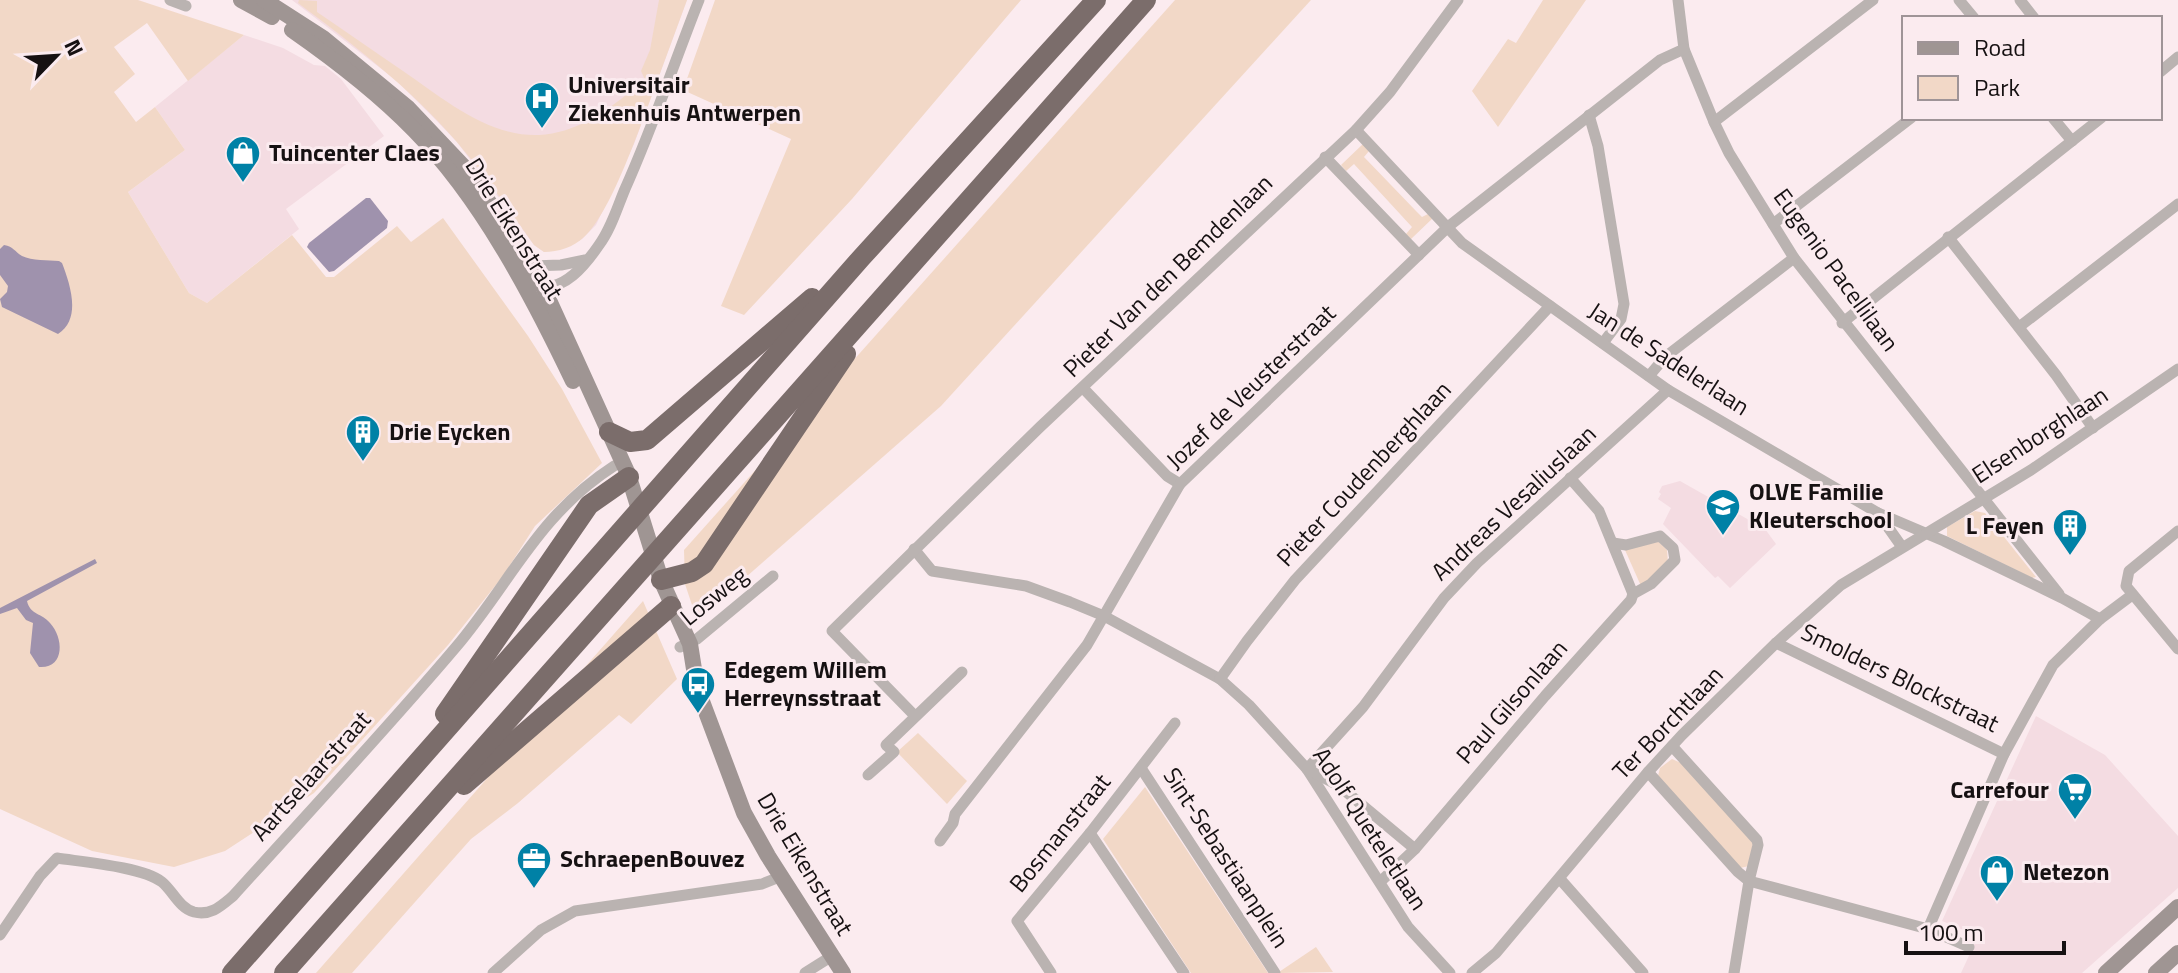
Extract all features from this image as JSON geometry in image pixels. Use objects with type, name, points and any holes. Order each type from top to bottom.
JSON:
[{"type":"highway","points":[[232,973],[862,257],[1096,0]]},
{"type":"highway","points":[[284,973],[1146,0]]},
{"type":"highway","points":[[609,432],[630,442],[647,440],[862,257]]},
{"type":"highway","points":[[661,580],[692,572],[704,564],[842,361],[866,318]]},
{"type":"highway","points":[[396,786],[589,505],[621,474]]},
{"type":"highway","points":[[417,823],[499,757],[671,606]]},
{"type":"street","points":[[170,0],[186,6]]},
{"type":"street","name":"Drie Eikenstraat","points":[[241,0],[308,41],[426,126],[463,166],[531,266],[609,432],[630,502],[639,510],[697,688],[744,813],[843,973]]},
{"type":"street","name":"Drie Eikenstraat","points":[[264,0],[323,38],[379,90],[447,167],[495,238],[553,338],[621,474]]},
{"type":"street","points":[[556,317],[554,303],[559,289],[601,243],[653,128],[699,0]]},
{"type":"street","name":"Pieter Van den Bemdenlaan","points":[[915,716],[832,631],[914,549],[1356,130],[1390,92],[1458,0]]},
{"type":"street","name":"Eugenio Pacellilaan","points":[[1678,0],[1684,49],[1714,122],[1729,153],[1794,258],[1842,323],[2062,598]]},
{"type":"street","points":[[1714,122],[1873,0]]},
{"type":"street","points":[[1959,0],[1972,16]]},
{"type":"street","points":[[2020,0],[2032,16]]},
{"type":"street","name":"Jozef de Veusterstraat","points":[[940,841],[953,823],[955,814],[1087,645],[1180,484],[1449,226],[1660,60],[1684,49]]},
{"type":"street","points":[[2162,70],[2178,57]]},
{"type":"street","points":[[1589,115],[1598,146],[1624,304],[1621,319],[1603,343]]},
{"type":"street","points":[[1773,224],[1908,120]]},
{"type":"street","points":[[2055,120],[2072,141]]},
{"type":"street","points":[[1842,323],[2098,120]]},
{"type":"street","name":"Jan de Sadelerlaan","points":[[1356,130],[1462,243],[1668,390],[1878,513],[1895,518],[2100,619]]},
{"type":"street","points":[[1325,157],[1419,255]]},
{"type":"street","points":[[2019,327],[2178,204]]},
{"type":"street","points":[[1948,237],[2093,428]]},
{"type":"street","points":[[495,238],[508,248],[531,282],[543,287],[566,282]]},
{"type":"street","points":[[1649,376],[1665,357],[1794,258]]},
{"type":"street","points":[[531,266],[585,260]]},
{"type":"street","name":"Pieter Coudenberghlaan","points":[[1220,679],[1295,580],[1550,306]]},
{"type":"street","name":"Elsenborghlaan","points":[[1924,534],[2093,428],[2178,369]]},
{"type":"street","points":[[1083,388],[1167,476],[1180,484]]},
{"type":"street","name":"Andreas Vesaliuslaan","points":[[1307,769],[1363,707],[1444,598],[1477,563],[1668,390]]},
{"type":"street","name":"Aartselaarstraat","points":[[0,935],[40,876],[57,858],[143,873],[162,882],[178,901],[193,912],[214,912],[233,896],[457,646],[554,515],[621,474]]},
{"type":"street","points":[[1570,478],[1599,511],[1633,594]]},
{"type":"street","name":"Jan de Sadelerlaan","points":[[1878,513],[1902,547]]},
{"type":"street","points":[[2178,531],[2129,571],[2126,586],[2178,649]]},
{"type":"street","name":"Ter Borchtlaan","points":[[1472,973],[1496,953],[1648,772],[1776,643],[1841,585],[1924,534]]},
{"type":"street","name":"Paul Gilsonlaan","points":[[1380,882],[1415,849],[1633,594],[1651,584],[1675,560],[1665,538],[1660,536],[1634,544],[1613,543]]},
{"type":"street","name":"Adolf Queteletlaan","points":[[914,549],[932,571],[1026,586],[1104,616],[1220,679],[1249,705],[1307,769],[1408,927],[1450,973]]},
{"type":"street","name":"Losweg","points":[[685,646],[773,576]]},
{"type":"street","points":[[1928,929],[2004,754],[2053,665],[2100,619],[2132,595]]},
{"type":"street","name":"Smolders Blockstraat","points":[[1776,643],[2004,754]]},
{"type":"street","points":[[868,775],[894,752],[886,745],[962,672]]},
{"type":"street","name":"Bosmanstraat","points":[[1051,973],[1017,921],[1175,723]]},
{"type":"street","points":[[1672,746],[1757,840],[1734,973]]},
{"type":"street","name":"Sint-Sebastiaanplein","points":[[1141,768],[1275,973]]},
{"type":"street","points":[[1307,769],[1338,785],[1415,849]]},
{"type":"street","points":[[1648,772],[1749,881],[1928,929],[1969,947]]},
{"type":"street","points":[[1090,833],[1184,973]]},
{"type":"street","points":[[493,973],[541,930],[575,911],[762,884],[782,876]]},
{"type":"street","points":[[1560,879],[1643,973]]},
{"type":"street","points":[[2106,973],[2178,907]]},
{"type":"street","points":[[2156,973],[2178,953]]},
{"type":"street","points":[[805,973],[832,956]]},
{"type":"shaded area","name":"Universitair Ziekenhuis Antwerpen","points":[[292,0],[687,0],[634,144],[596,225],[582,239],[565,248],[544,252],[534,245],[457,142],[397,81]]},
{"type":"shaded area","points":[[244,35],[283,48],[314,65],[325,66],[341,79],[384,136],[286,209],[299,229],[207,303],[189,293],[128,192],[185,150],[155,107]]},
{"type":"shaded area","points":[[370,198],[388,221],[387,228],[329,272],[307,247],[309,243]]},
{"type":"shaded area","points":[[4,245],[26,258],[62,263],[71,291],[72,310],[70,320],[58,334],[2,307],[0,299],[8,286],[0,275],[0,249]]},
{"type":"shaded area","name":"OLVE Familie Kleuterschool","points":[[1680,481],[1765,529],[1776,544],[1730,588],[1718,576],[1715,578],[1663,524],[1671,508],[1658,499],[1659,492],[1662,486]]},
{"type":"shaded area","points":[[95,559],[97,563],[27,601],[31,609],[55,629],[60,644],[54,663],[39,667],[30,653],[33,623],[26,620],[17,608],[0,614],[0,608]]},
{"type":"shaded area","points":[[2036,716],[2105,755],[2178,836],[2178,888],[2082,973],[1961,973],[1978,936],[1942,921]]},
{"type":"green space","name":"Drie Eycken","points":[[0,0],[138,0],[244,35],[188,81],[147,23],[114,47],[135,74],[114,92],[136,122],[155,107],[185,150],[128,192],[189,293],[207,303],[292,235],[326,277],[334,277],[397,226],[411,242],[443,218],[528,336],[562,389],[602,463],[535,526],[503,576],[448,645],[314,793],[225,851],[174,867],[92,851],[0,809]]},
{"type":"green space","points":[[299,0],[317,1],[317,12],[450,104],[501,130],[539,135],[565,130],[610,107],[631,91],[637,89],[652,95],[623,170],[594,226],[580,241],[566,248],[544,252],[534,245],[456,141],[420,103],[298,3]]},
{"type":"green space","points":[[659,0],[687,0],[655,87],[647,84],[641,71],[650,50]]},
{"type":"green space","points":[[715,0],[1021,0],[852,199],[744,315],[721,306],[791,139],[683,90]]},
{"type":"green space","points":[[1175,0],[1311,0],[941,406],[697,620],[685,584],[684,550]]},
{"type":"green space","points":[[1543,0],[1586,0],[1498,127],[1472,91],[1508,39],[1516,43]]},
{"type":"green space","points":[[1363,144],[1369,151],[1364,157],[1416,211],[1422,217],[1430,213],[1434,217],[1411,239],[1406,234],[1412,227],[1354,164],[1346,171],[1341,165]]},
{"type":"green space","points":[[1975,511],[1985,513],[2036,577],[2032,578],[1947,536],[1947,527]]},
{"type":"green space","points":[[1658,541],[1667,550],[1668,563],[1641,586],[1625,550]]},
{"type":"green space","points":[[643,601],[677,679],[631,724],[619,715],[518,803],[471,839],[352,973],[316,973]]},
{"type":"green space","points":[[918,733],[967,781],[947,804],[897,752]]},
{"type":"green space","points":[[1672,759],[1681,763],[1751,841],[1749,866],[1740,868],[1658,776],[1660,768]]},
{"type":"green space","points":[[1145,787],[1268,973],[1191,973],[1103,839]]},
{"type":"green space","points":[[1316,947],[1333,972],[1279,972]]},
{"type":"place","name":"Universitair Ziekenhuis Antwerpen","points":[[542,130]]},
{"type":"place","name":"Tuincenter Claes","points":[[243,184]]},
{"type":"place","name":"Drie Eycken","points":[[363,463]]},
{"type":"place","name":"OLVE Familie Kleuterschool","points":[[1723,537]]},
{"type":"place","name":"L Feyen","points":[[2070,557]]},
{"type":"place","name":"Edegem Willem Herreynsstraat","points":[[698,715]]},
{"type":"place","name":"Carrefour","points":[[2075,821]]},
{"type":"place","name":"SchraepenBouvez","points":[[534,890]]},
{"type":"place","name":"Netezon","points":[[1997,903]]}]
